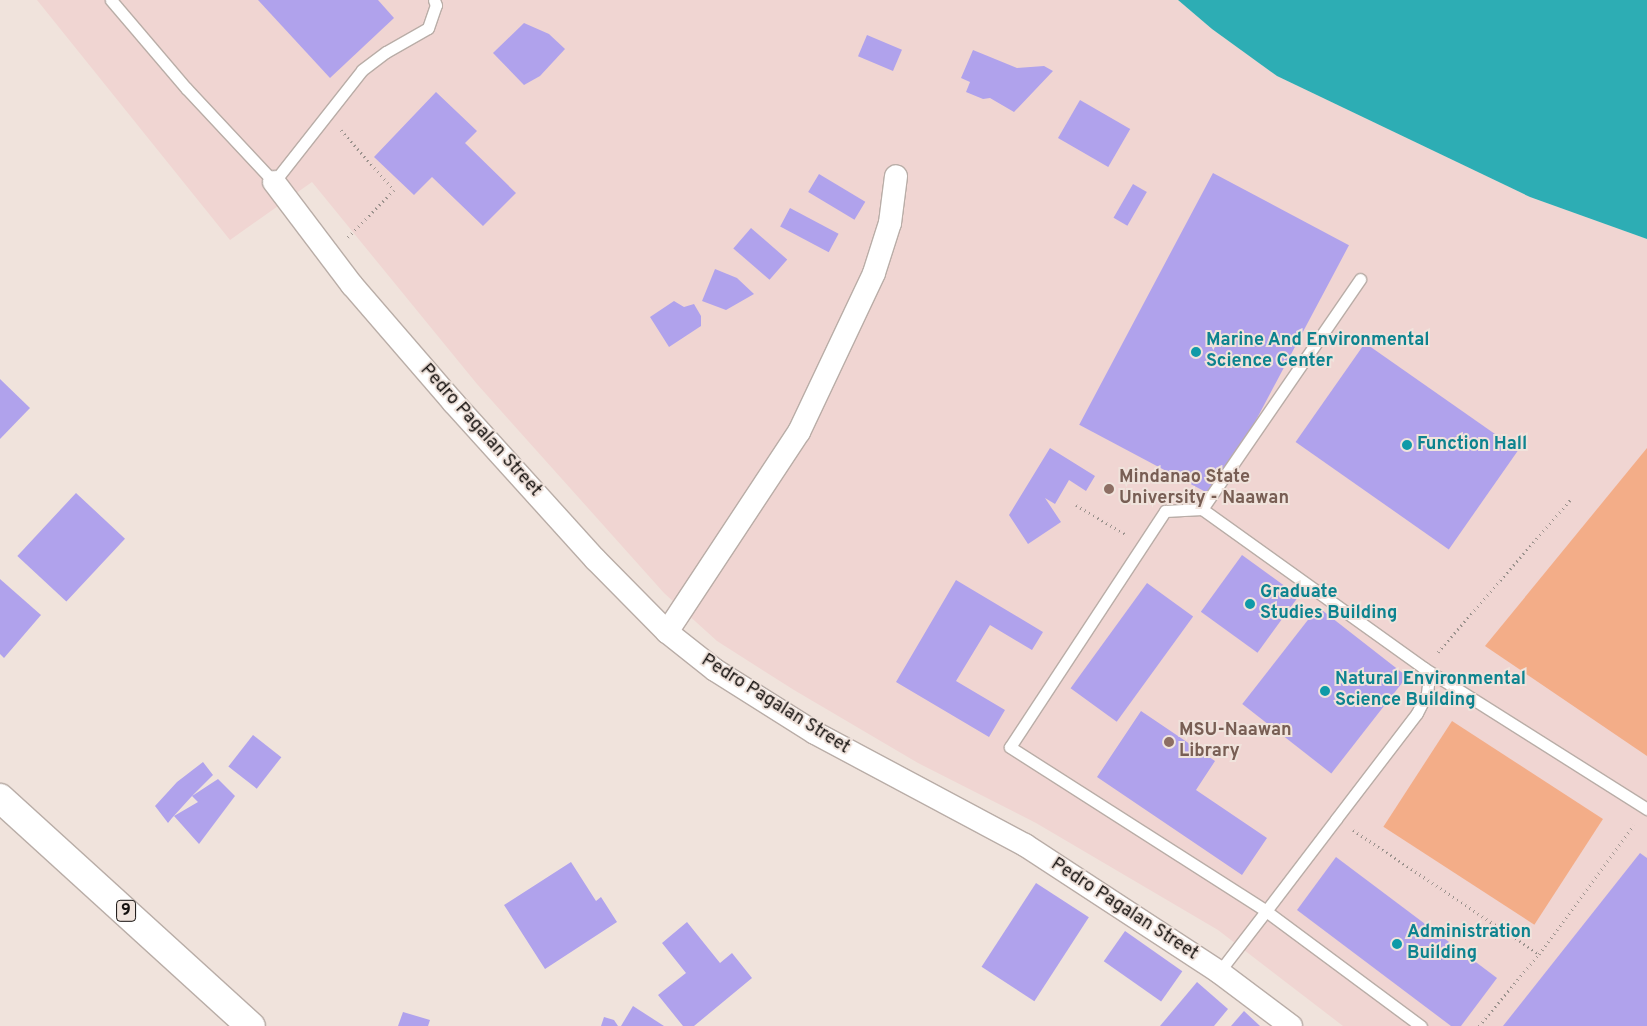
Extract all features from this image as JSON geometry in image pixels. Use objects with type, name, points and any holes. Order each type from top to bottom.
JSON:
[{"type":"highway","name":"9","points":[[0,798],[251,1026]]},
{"type":"street","points":[[666,632],[799,432],[874,273],[890,223],[896,176]]},
{"type":"street","name":"Pedro Pagalan Street","points":[[274,182],[330,256],[452,402],[595,559],[666,632],[715,670],[815,733],[1025,845],[1219,972],[1291,1026]]},
{"type":"lane","points":[[111,0],[186,88],[274,182],[362,70],[386,52],[428,28],[436,5],[434,0]]},
{"type":"lane","points":[[1202,509],[1360,279]]},
{"type":"lane","points":[[1420,1026],[1266,911],[1010,747],[1165,511],[1202,509],[1424,668],[1647,809]]},
{"type":"lane","points":[[1219,972],[1417,713],[1427,693],[1429,678],[1424,668]]},
{"type":"path","points":[[328,115],[394,190],[330,256]]},
{"type":"path","points":[[1424,668],[1572,498]]},
{"type":"path","points":[[1076,505],[1143,545]]},
{"type":"path","points":[[1479,1026],[1539,954],[1647,809]]},
{"type":"path","points":[[1336,819],[1539,954]]},
{"type":"shaded area","name":"Mindanao State University - Naawan","points":[[37,0],[1178,0],[1212,29],[1277,76],[1530,197],[1647,239],[1647,1026],[1343,1026],[1218,930],[1036,823],[918,763],[794,690],[717,641],[664,593],[477,384],[312,182],[230,240]]},
{"type":"shaded area","points":[[1647,448],[1647,756],[1485,646]]},
{"type":"shaded area","points":[[1452,721],[1603,819],[1534,925],[1383,827]]},
{"type":"water","points":[[1178,0],[1647,0],[1647,239],[1530,197],[1277,76],[1212,29]]},
{"type":"building","points":[[258,0],[378,0],[394,18],[330,78]]},
{"type":"building","points":[[524,23],[549,34],[565,49],[540,76],[524,85],[493,53]]},
{"type":"building","points":[[867,35],[902,50],[893,71],[858,56]]},
{"type":"building","points":[[973,50],[1017,68],[1044,66],[1053,71],[1014,112],[990,98],[983,99],[966,92],[970,82],[961,78]]},
{"type":"building","points":[[436,92],[477,131],[465,143],[516,193],[483,226],[432,177],[414,195],[374,157]]},
{"type":"building","points":[[1080,100],[1130,129],[1108,167],[1058,138]]},
{"type":"building","name":"Marine And Environmental Science Center","points":[[1213,173],[1349,245],[1215,497],[1079,425]]},
{"type":"building","points":[[819,174],[865,202],[854,220],[808,192]]},
{"type":"building","points":[[1133,184],[1147,192],[1127,226],[1114,218]]},
{"type":"building","points":[[790,208],[839,234],[829,252],[780,227]]},
{"type":"building","points":[[751,228],[787,259],[770,280],[733,248]]},
{"type":"building","points":[[715,269],[737,278],[754,294],[726,310],[702,301]]},
{"type":"building","points":[[674,301],[684,307],[694,304],[701,316],[701,326],[669,347],[650,317]]},
{"type":"building","name":"Function Hall","points":[[1365,343],[1518,450],[1449,549],[1296,442]]},
{"type":"building","points":[[0,379],[30,408],[0,439]]},
{"type":"building","points":[[1050,448],[1095,476],[1086,491],[1069,480],[1055,504],[1045,498],[1061,522],[1028,544],[1009,515]]},
{"type":"building","points":[[76,493],[125,539],[66,602],[17,556]]},
{"type":"building","name":"Graduate Studies Building","points":[[1242,555],[1299,596],[1257,653],[1201,612]]},
{"type":"building","points":[[0,579],[41,615],[4,658],[0,654]]},
{"type":"building","points":[[956,580],[1043,632],[1032,650],[990,625],[956,681],[1005,710],[989,737],[896,682]]},
{"type":"building","points":[[1147,583],[1193,617],[1117,722],[1071,688]]},
{"type":"building","name":"Natural Environmental Science Building","points":[[1318,607],[1407,677],[1331,773],[1242,704]]},
{"type":"building","points":[[1141,711],[1215,761],[1196,790],[1267,838],[1242,875],[1097,777]]},
{"type":"building","points":[[253,735],[281,757],[257,789],[228,767]]},
{"type":"building","points":[[203,762],[213,775],[168,823],[155,806],[177,782]]},
{"type":"building","points":[[218,779],[235,796],[199,844],[174,816],[198,802],[192,796]]},
{"type":"building","points":[[1640,853],[1647,858],[1647,1026],[1503,1026]]},
{"type":"building","name":"Administration Building","points":[[1336,857],[1497,978],[1461,1026],[1451,1026],[1297,910]]},
{"type":"building","points":[[571,862],[596,901],[601,897],[617,922],[545,969],[504,905]]},
{"type":"building","points":[[1036,883],[1089,917],[1034,1001],[982,967]]},
{"type":"building","points":[[687,922],[720,963],[732,953],[752,978],[694,1026],[683,1026],[658,995],[686,973],[662,943]]},
{"type":"building","points":[[1125,931],[1182,971],[1161,1001],[1104,961]]},
{"type":"building","points":[[1197,982],[1228,1009],[1214,1026],[1160,1026]]},
{"type":"building","points":[[633,1006],[664,1026],[621,1026]]},
{"type":"building","points":[[1244,1011],[1260,1026],[1231,1026]]},
{"type":"building","points":[[403,1012],[430,1020],[428,1026],[398,1026]]},
{"type":"building","points":[[604,1017],[614,1020],[618,1026],[601,1026]]},
{"type":"place","name":"Marine And Environmental Science Center","points":[[1196,352]]},
{"type":"place","name":"Function Hall","points":[[1407,445]]},
{"type":"place","name":"Mindanao State University - Naawan","points":[[1109,489]]},
{"type":"place","name":"Graduate Studies Building","points":[[1250,604]]},
{"type":"place","name":"Natural Environmental Science Building","points":[[1325,691]]},
{"type":"place","name":"MSU-Naawan Library","points":[[1169,742]]},
{"type":"place","name":"Administration Building","points":[[1397,944]]}]
